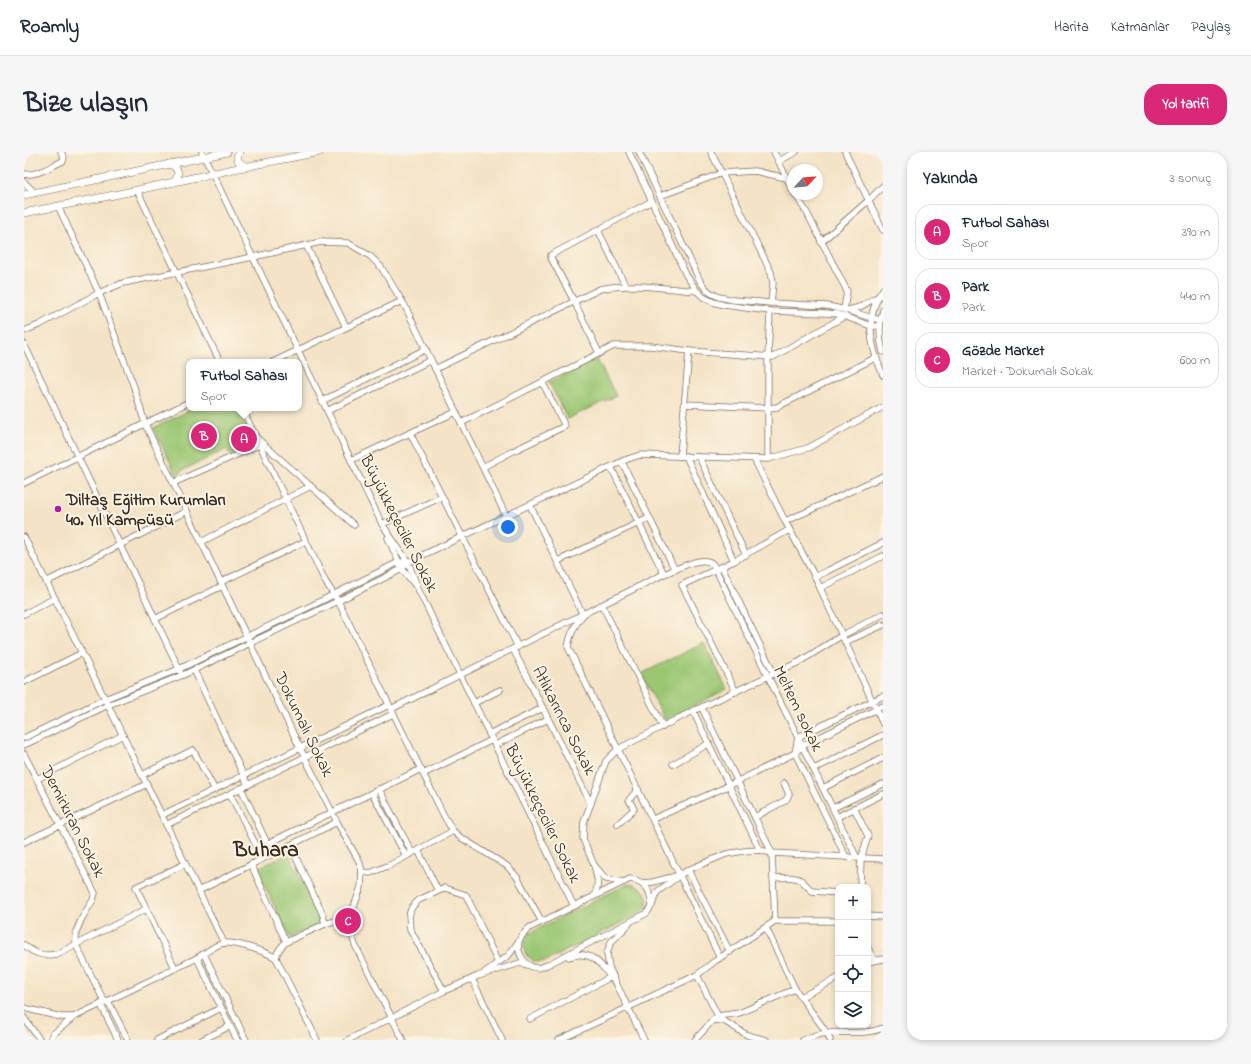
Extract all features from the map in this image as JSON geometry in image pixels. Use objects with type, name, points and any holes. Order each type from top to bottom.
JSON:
[{"type":"main road","points":[[24,195],[168,164],[204,154],[227,152]]},
{"type":"main road","points":[[239,152],[237,159],[239,163],[246,166]]},
{"type":"main road","points":[[24,213],[319,152]]},
{"type":"main road","points":[[168,164],[176,167],[178,170],[177,178],[174,182]]},
{"type":"street","points":[[24,174],[29,175],[36,173],[62,161],[64,157],[61,152]]},
{"type":"street","points":[[629,152],[686,275],[697,292],[704,298],[724,305],[770,311],[825,313],[845,312],[871,326],[880,326]]},
{"type":"street","points":[[639,152],[700,281],[711,293],[719,297],[734,300],[827,306],[845,312],[881,320]]},
{"type":"street","points":[[711,152],[771,272],[773,283],[771,303]]},
{"type":"street","points":[[774,152],[786,178]]},
{"type":"street","points":[[779,161],[796,152]]},
{"type":"street","points":[[845,152],[883,230]]},
{"type":"street","name":"Büyükkeçeciler Sokak","points":[[204,154],[382,524],[408,562],[419,591],[574,906]]},
{"type":"street","points":[[660,196],[722,173],[755,171],[786,178]]},
{"type":"street","points":[[24,182],[36,193]]},
{"type":"street","points":[[821,242],[883,186]]},
{"type":"street","points":[[137,190],[219,359]]},
{"type":"street","points":[[798,200],[847,291],[845,312]]},
{"type":"street","points":[[599,353],[551,258],[551,255],[652,201]]},
{"type":"street","name":"Dokumalı Sokak","points":[[58,206],[99,293],[134,387],[145,424],[300,748],[337,822],[360,863],[362,872],[361,887],[349,921]]},
{"type":"street","points":[[598,230],[625,285]]},
{"type":"street","points":[[24,331],[39,325],[99,293],[123,283],[321,242],[348,243],[370,256],[381,267],[402,301],[506,516]]},
{"type":"street","points":[[306,245],[346,327]]},
{"type":"street","points":[[435,369],[600,289],[625,285],[697,292]]},
{"type":"street","points":[[461,423],[614,346],[651,346],[689,351],[768,358],[773,357],[845,312],[860,307],[877,297],[883,289]]},
{"type":"street","points":[[877,297],[870,335],[875,358],[883,375]]},
{"type":"street","points":[[279,359],[402,301]]},
{"type":"street","points":[[883,310],[880,326],[883,352]]},
{"type":"street","points":[[768,459],[768,358],[770,311]]},
{"type":"street","points":[[24,344],[182,675]]},
{"type":"street","points":[[322,401],[426,349]]},
{"type":"street","points":[[689,351],[683,456],[734,561]]},
{"type":"street","points":[[685,404],[768,408],[777,407],[875,358]]},
{"type":"street","points":[[327,411],[431,360]]},
{"type":"street","points":[[483,467],[565,426],[542,382]]},
{"type":"street","points":[[24,483],[186,404]]},
{"type":"street","points":[[24,746],[108,705],[194,670],[402,569],[408,562],[622,462],[640,455],[768,459],[808,448],[883,407]]},
{"type":"street","points":[[243,411],[325,580],[338,601],[444,816],[453,831],[460,837],[507,866],[517,878],[542,922]]},
{"type":"street","points":[[351,460],[456,412]]},
{"type":"street","name":"Atlıkarınca Sokak","points":[[410,433],[462,536],[516,648],[548,719],[591,804]]},
{"type":"street","points":[[255,436],[354,525]]},
{"type":"street","points":[[173,484],[259,445]]},
{"type":"street","points":[[699,457],[746,555]]},
{"type":"street","points":[[754,459],[820,588],[883,724]]},
{"type":"street","points":[[622,462],[675,570]]},
{"type":"street","points":[[611,467],[664,574]]},
{"type":"street","points":[[785,521],[804,514],[883,476]]},
{"type":"street","points":[[201,542],[311,486]]},
{"type":"street","points":[[419,591],[402,569],[382,524],[442,497]]},
{"type":"street","points":[[530,505],[583,615]]},
{"type":"street","points":[[46,582],[187,511]]},
{"type":"street","points":[[558,562],[649,518]]},
{"type":"street","points":[[736,692],[682,586],[746,555],[789,530]]},
{"type":"street","points":[[24,536],[224,943]]},
{"type":"street","points":[[155,619],[306,541]]},
{"type":"street","points":[[814,577],[883,543]]},
{"type":"street","points":[[820,588],[883,556]]},
{"type":"street","points":[[166,825],[305,757],[391,710],[664,574],[698,561],[706,561],[712,564],[716,570]]},
{"type":"street","points":[[24,738],[105,699],[179,669],[399,562],[408,562]]},
{"type":"street","name":"Meltem sokak","points":[[722,567],[802,746],[859,858]]},
{"type":"street","name":"Meltem sokak","points":[[716,570],[771,676]]},
{"type":"street","points":[[24,614],[55,598]]},
{"type":"street","points":[[602,605],[663,726]]},
{"type":"street","points":[[594,896],[598,889],[598,880],[594,865],[583,839],[584,822],[606,761],[618,749],[663,726],[799,662],[841,636],[883,614]]},
{"type":"street","points":[[583,615],[572,630],[568,647],[720,958]]},
{"type":"street","points":[[844,642],[883,625]]},
{"type":"street","points":[[24,682],[82,653]]},
{"type":"street","points":[[194,670],[248,785]]},
{"type":"street","points":[[474,703],[500,690]]},
{"type":"street","points":[[796,753],[798,737],[883,696]]},
{"type":"street","points":[[653,819],[728,786],[796,753],[802,746],[883,706]]},
{"type":"street","points":[[492,740],[543,708]]},
{"type":"street","points":[[702,708],[772,854],[776,921]]},
{"type":"street","points":[[162,815],[300,748],[391,710]]},
{"type":"street","points":[[693,712],[760,850]]},
{"type":"street","points":[[267,844],[372,793],[492,740],[548,719]]},
{"type":"street","points":[[37,779],[122,735]]},
{"type":"street","points":[[814,769],[883,735]]},
{"type":"street","points":[[673,764],[708,744]]},
{"type":"street","points":[[142,775],[193,750],[214,790]]},
{"type":"street","name":"Meltem sokak","points":[[796,753],[846,857]]},
{"type":"street","name":"Demirkıran Sokak","points":[[24,754],[95,893],[93,900],[82,918],[76,932],[76,945]]},
{"type":"street","points":[[823,788],[883,758]]},
{"type":"street","points":[[755,817],[786,800],[789,794],[784,783]]},
{"type":"street","points":[[24,842],[147,784]]},
{"type":"street","points":[[833,808],[883,784]]},
{"type":"street","points":[[241,788],[272,854]]},
{"type":"street","points":[[618,824],[634,809],[629,800],[638,789]]},
{"type":"street","points":[[379,790],[412,854]]},
{"type":"street","points":[[372,793],[406,856]]},
{"type":"street","points":[[230,794],[263,859]]},
{"type":"street","points":[[837,817],[883,794]]},
{"type":"street","points":[[854,808],[868,836],[859,858],[860,884]]},
{"type":"street","points":[[198,891],[337,822]]},
{"type":"street","points":[[362,872],[370,873],[412,854],[453,831]]},
{"type":"street","points":[[290,845],[323,916],[325,924]]},
{"type":"street","points":[[418,850],[438,891]]},
{"type":"street","points":[[554,962],[647,913],[657,892],[688,870],[726,854],[760,850],[772,854],[883,859]]},
{"type":"street","points":[[175,968],[136,887],[185,864]]},
{"type":"street","points":[[251,864],[286,942]]},
{"type":"street","points":[[594,865],[606,879],[624,882]]},
{"type":"street","points":[[688,870],[730,952]]},
{"type":"street","points":[[642,883],[653,882],[680,875]]},
{"type":"street","points":[[773,878],[790,877],[802,880],[812,891],[835,893]]},
{"type":"street","points":[[348,1040],[444,991],[478,976],[509,955],[528,928],[630,878],[639,880],[646,887],[651,896],[652,905]]},
{"type":"street","points":[[444,991],[410,929],[409,915],[412,907],[419,900],[445,888],[466,895],[498,963]]},
{"type":"street","points":[[24,945],[31,951],[48,956],[57,954],[146,909]]},
{"type":"street","points":[[871,916],[883,917]]},
{"type":"street","points":[[276,958],[276,954],[286,942],[325,924],[337,920],[349,921],[356,945],[403,1040]]},
{"type":"street","points":[[632,921],[611,942],[608,953],[610,967],[617,985],[644,1040]]},
{"type":"street","points":[[562,1039],[697,975],[776,921],[835,921]]},
{"type":"street","points":[[766,928],[795,988],[827,1033],[830,1040]]},
{"type":"street","points":[[519,940],[518,949],[521,956],[526,963],[532,966]]},
{"type":"street","points":[[50,1040],[52,1035],[74,1017],[197,958],[224,943],[271,954],[276,958],[317,1040]]},
{"type":"street","points":[[76,945],[104,1003],[118,1040]]},
{"type":"street","points":[[871,951],[880,961]]},
{"type":"street","points":[[204,954],[246,1040]]},
{"type":"street","points":[[478,976],[520,963],[538,968],[572,955],[583,954],[596,959],[617,985]]},
{"type":"street","points":[[197,958],[237,1040]]},
{"type":"street","points":[[697,975],[715,1018],[724,1021],[747,1034],[766,1040]]},
{"type":"street","points":[[530,1019],[611,977]]},
{"type":"street","points":[[472,979],[502,1040]]},
{"type":"street","points":[[801,997],[835,980]]},
{"type":"street","points":[[695,1040],[715,1018],[739,1013],[795,988]]},
{"type":"street","points":[[104,1003],[128,1040]]},
{"type":"street","points":[[24,1008],[62,1017],[74,1017]]},
{"type":"street","points":[[158,1040],[221,1008]]},
{"type":"street","points":[[24,1018],[40,1040]]},
{"type":"street","points":[[202,1040],[230,1026]]},
{"type":"street","points":[[802,1040],[819,1038],[827,1033],[879,1030],[883,1028]]},
{"type":"green space","points":[[597,359],[616,396],[567,419],[549,382]]},
{"type":"green space","points":[[188,411],[238,411],[255,445],[231,456],[227,449],[181,471],[178,478],[153,428]]},
{"type":"green space","points":[[704,643],[727,689],[665,720],[641,674]]},
{"type":"green space","points":[[289,853],[322,922],[290,938],[256,869]]},
{"type":"green space","points":[[627,884],[632,884],[640,888],[646,894],[646,907],[639,914],[546,961],[535,962],[526,955],[524,944],[528,934]]},
{"type":"place","name":"Park","points":[[204,436]]},
{"type":"place","name":"Futbol Sahası","points":[[244,439]]},
{"type":"place","name":"Diltaş Eğitim Kurumları 40. Yıl Kampüsü","points":[[58,509]]},
{"type":"place","name":"Gözde Market","points":[[348,921]]},
{"type":"district","name":"Buhara","points":[[266,849]]}]
